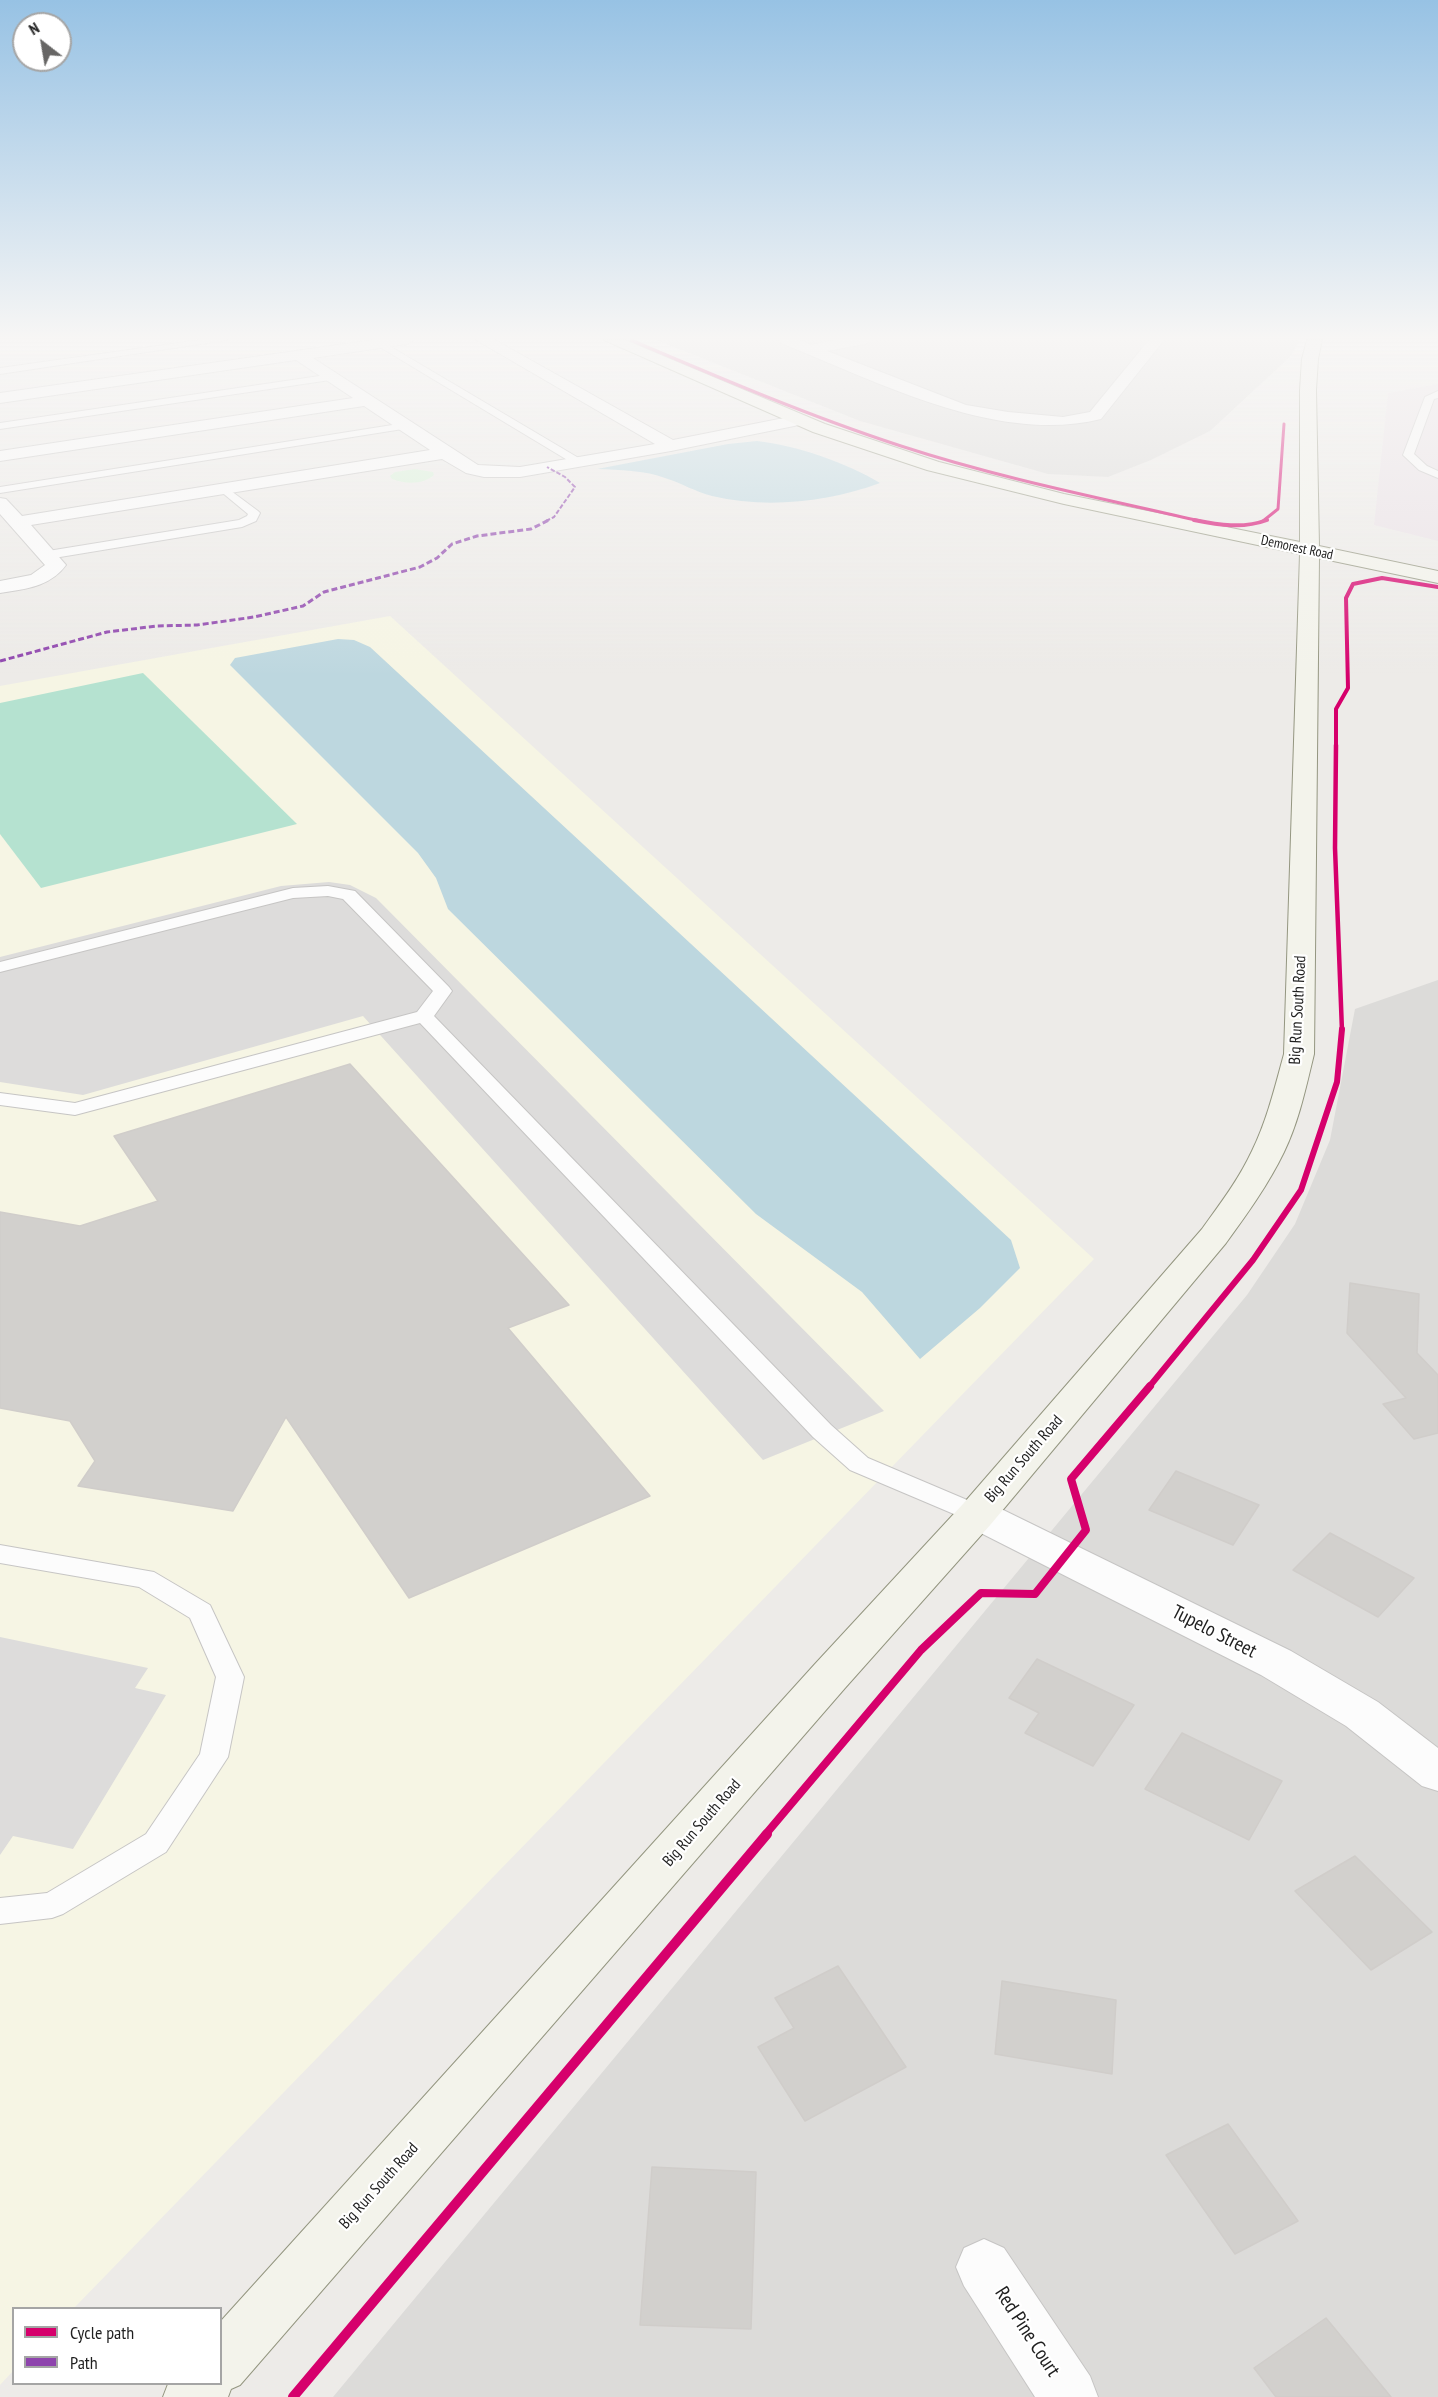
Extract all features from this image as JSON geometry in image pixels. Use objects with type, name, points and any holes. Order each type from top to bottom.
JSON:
[{"type":"street","points":[[0,456],[28,452]]},
{"type":"street","points":[[17,522],[445,453],[472,470],[501,473],[637,452]]},
{"type":"street","name":"Demorest Road","points":[[893,452],[944,469],[1065,499],[1438,576]]},
{"type":"street","name":"Big Run South Road","points":[[222,2362],[830,1676],[977,1514],[1214,1236],[1244,1194],[1268,1152],[1286,1106],[1299,1054],[1309,550],[1308,452]]},
{"type":"street","points":[[0,503],[52,560],[50,573],[36,581],[0,587]]},
{"type":"street","name":"Tupelo Street","points":[[977,1514],[1276,1663],[1362,1714],[1438,1773]]},
{"type":"street","name":"Red Pine Court","points":[[984,2267],[1070,2397]]},
{"type":"street","points":[[192,2397],[203,2385]]},
{"type":"lane","points":[[0,490],[241,452]]},
{"type":"lane","points":[[561,452],[578,462]]},
{"type":"lane","points":[[1409,452],[1408,455],[1423,468],[1438,475]]},
{"type":"lane","points":[[52,560],[242,523],[252,518],[254,513],[223,488]]},
{"type":"lane","points":[[0,967],[292,893],[328,891],[349,895],[443,991],[424,1016],[75,1109],[0,1099]]},
{"type":"lane","points":[[424,1016],[822,1431],[859,1464],[977,1514]]},
{"type":"lane","points":[[0,1554],[145,1579],[201,1612],[230,1677],[214,1757],[156,1843],[52,1905],[0,1911]]},
{"type":"shaded area","points":[[969,452],[1168,452],[1108,477],[1048,474]]},
{"type":"shaded area","points":[[1382,452],[1438,452],[1438,541],[1374,525]]},
{"type":"shaded area","points":[[390,616],[1094,1259],[75,2307],[12,2307],[12,2372],[0,2385],[0,686]]},
{"type":"shaded area","points":[[329,882],[350,885],[376,898],[884,1411],[763,1460],[363,1016],[83,1095],[0,1082],[0,957],[281,886]]},
{"type":"shaded area","points":[[1438,980],[1438,2397],[333,2397],[1247,1295],[1295,1224],[1330,1140],[1355,1009]]},
{"type":"shaded area","points":[[0,1637],[148,1668],[135,1688],[166,1695],[73,1849],[13,1836],[0,1855]]},
{"type":"green space","points":[[415,469],[433,472],[434,475],[425,481],[414,483],[397,481],[390,476],[395,472]]},
{"type":"green space","points":[[143,673],[297,824],[41,888],[0,834],[0,703]]},
{"type":"water","points":[[687,452],[807,452],[852,469],[880,483],[818,499],[776,503],[754,502],[712,496],[648,473],[597,469]]},
{"type":"water","points":[[338,639],[354,640],[370,647],[1011,1240],[1020,1268],[980,1308],[920,1359],[862,1292],[756,1214],[448,909],[436,878],[418,853],[230,665],[235,658]]},
{"type":"building","points":[[350,1064],[569,1305],[508,1328],[650,1496],[409,1598],[286,1417],[233,1511],[78,1486],[95,1461],[70,1421],[0,1408],[0,1212],[80,1226],[158,1201],[114,1136]]},
{"type":"building","points":[[1350,1283],[1419,1294],[1417,1353],[1438,1375],[1438,1433],[1414,1439],[1383,1404],[1406,1398],[1347,1333]]},
{"type":"building","points":[[1176,1471],[1259,1505],[1233,1545],[1149,1510]]},
{"type":"building","points":[[1330,1533],[1414,1578],[1378,1617],[1293,1570]]},
{"type":"building","points":[[1037,1659],[1134,1705],[1093,1766],[1025,1733],[1039,1713],[1009,1698]]},
{"type":"building","points":[[1182,1733],[1282,1781],[1249,1840],[1145,1789]]},
{"type":"building","points":[[1355,1856],[1432,1932],[1371,1970],[1295,1891]]},
{"type":"building","points":[[838,1966],[906,2067],[805,2121],[758,2047],[794,2028],[775,1998]]},
{"type":"building","points":[[1002,1981],[1116,2000],[1112,2074],[995,2054]]},
{"type":"building","points":[[1228,2124],[1298,2221],[1235,2254],[1166,2155]]},
{"type":"building","points":[[652,2167],[756,2172],[751,2329],[640,2325]]},
{"type":"building","points":[[1326,2318],[1391,2397],[1276,2397],[1254,2368]]},
{"type":"marked path","points":[[0,661],[107,632],[157,626],[197,625],[254,617],[303,606],[324,592],[420,567],[437,558],[452,544],[477,536],[531,529],[554,517],[575,487],[565,477],[547,467]]},
{"type":"cycle path","points":[[918,452],[1021,480],[1201,521],[1238,526],[1255,524],[1268,519],[1278,509],[1282,452]]},
{"type":"cycle path","points":[[293,2397],[921,1650],[981,1593],[1035,1594],[1086,1530],[1071,1479],[1253,1260],[1301,1190],[1337,1082],[1342,1030],[1335,848],[1336,709],[1348,688],[1346,598],[1353,584],[1382,578],[1438,587]]}]
